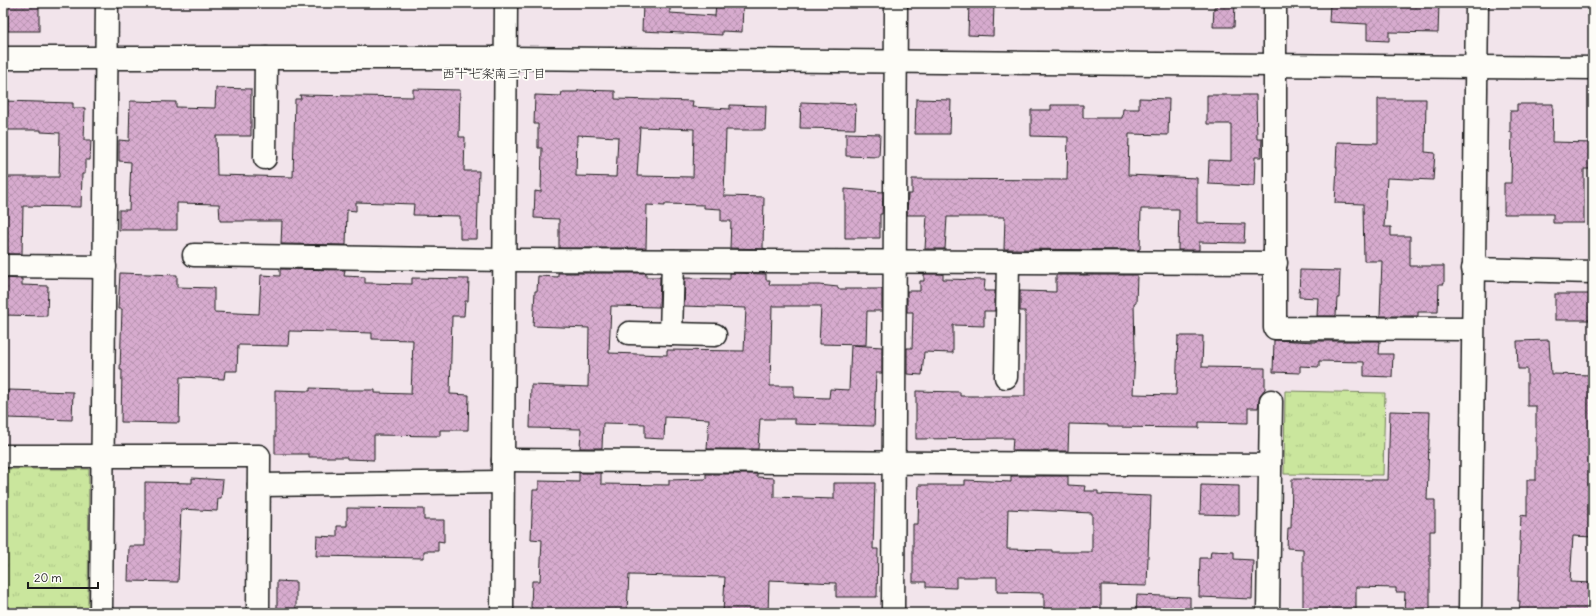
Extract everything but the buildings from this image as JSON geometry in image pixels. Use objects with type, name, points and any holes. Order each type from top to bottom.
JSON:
[{"type":"street","points":[[101,613],[107,3]]},
{"type":"street","points":[[502,613],[506,3]]},
{"type":"street","points":[[893,613],[896,3]]},
{"type":"street","points":[[1275,3],[1275,328],[1472,329]]},
{"type":"street","points":[[1470,613],[1472,329],[1477,3]]},
{"type":"street","points":[[3,58],[506,58],[1593,68]]},
{"type":"street","points":[[265,158],[266,58]]},
{"type":"street","points":[[194,255],[505,260],[1276,263]]},
{"type":"street","points":[[671,334],[673,261]]},
{"type":"street","points":[[1006,377],[1008,262]]},
{"type":"street","points":[[3,266],[105,267]]},
{"type":"street","points":[[1473,269],[1593,272]]},
{"type":"street","points":[[629,333],[715,335]]},
{"type":"street","points":[[1268,613],[1271,401]]},
{"type":"street","points":[[3,456],[259,456],[258,613]]},
{"type":"street","points":[[259,484],[502,471],[894,463],[1270,465]]},
{"type":"green space","points":[[1285,391],[1385,393],[1383,475],[1284,474]]},
{"type":"green space","points":[[3,469],[89,469],[88,613],[3,613]]},
{"type":"district","name":"西十七条南三丁目","points":[[494,73]]}]
